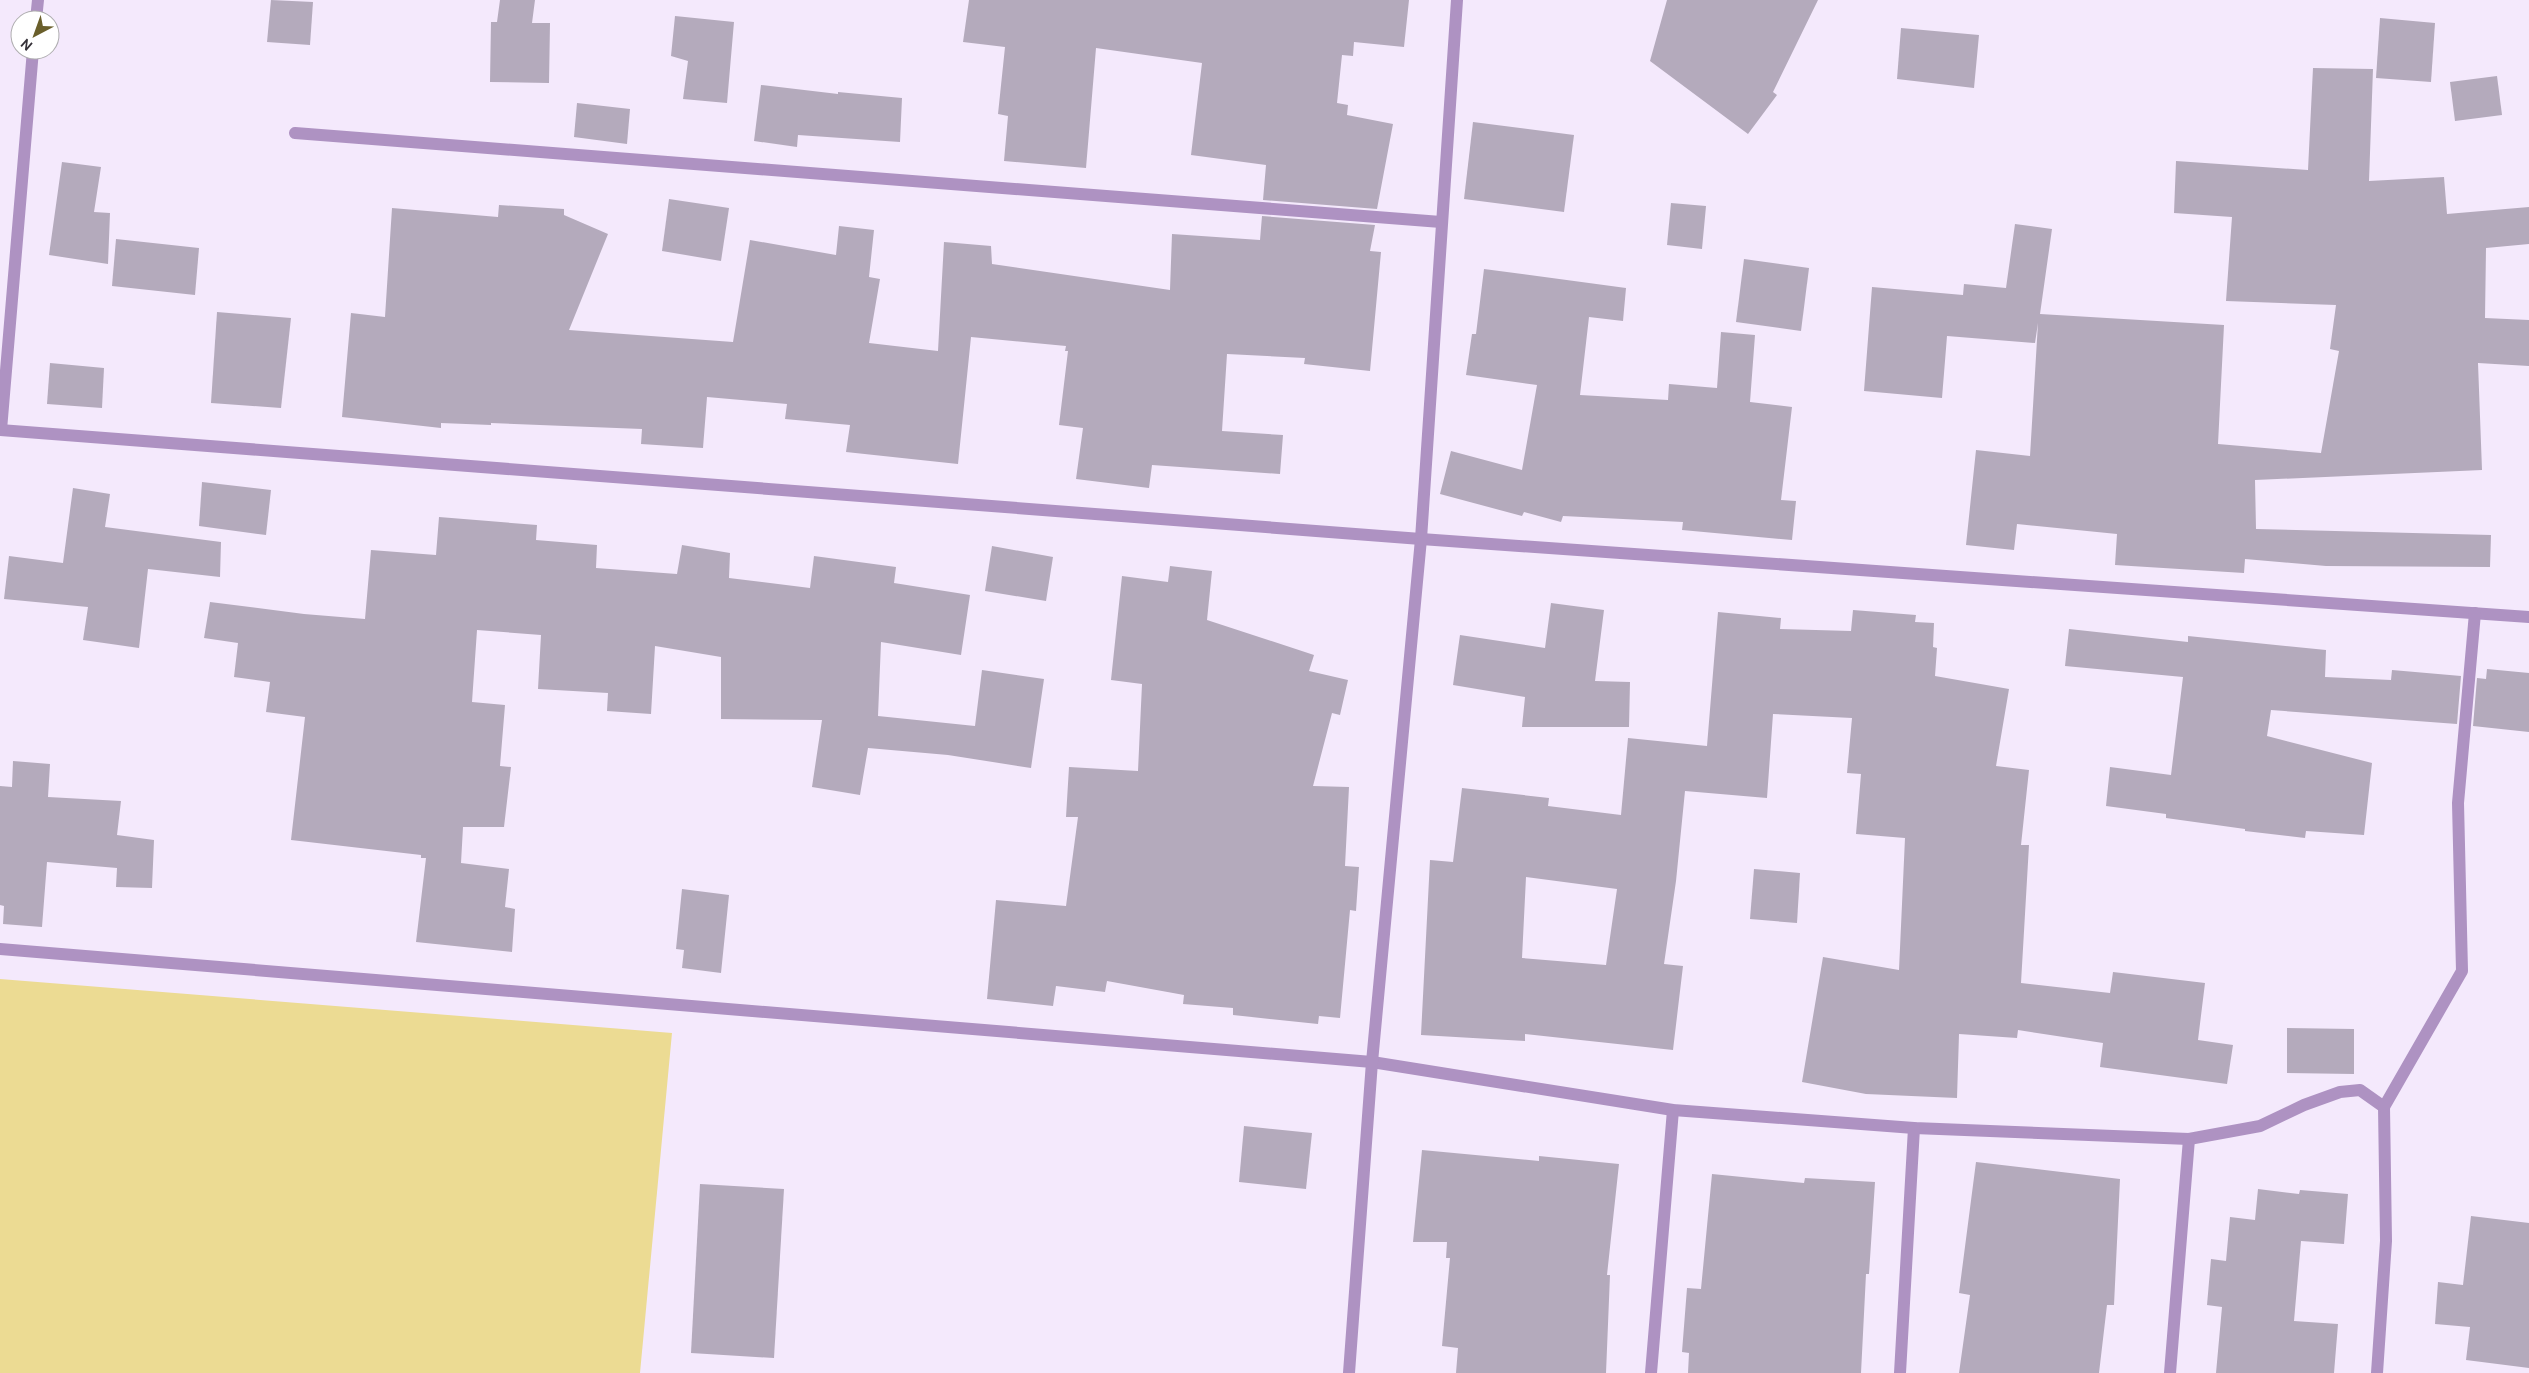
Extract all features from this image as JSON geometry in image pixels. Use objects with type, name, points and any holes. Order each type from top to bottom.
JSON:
[{"type":"street","points":[[1349,1373],[1372,1062],[1421,539],[1457,0]]},
{"type":"street","points":[[32,60],[1,430],[1421,539],[2529,617]]},
{"type":"street","points":[[295,133],[1441,222]]},
{"type":"street","points":[[2377,1373],[2386,1241],[2384,1107],[2462,971],[2458,803],[2474,613]]},
{"type":"street","points":[[0,949],[1372,1062],[1673,1110],[1914,1128],[2189,1139],[2260,1126],[2304,1105],[2340,1092],[2360,1090],[2384,1107]]},
{"type":"street","points":[[1651,1373],[1673,1110]]},
{"type":"street","points":[[1900,1373],[1914,1128]]},
{"type":"street","points":[[2170,1373],[2189,1139]]},
{"type":"shaded area","points":[[0,979],[672,1033],[640,1373],[0,1373]]},
{"type":"building","points":[[271,0],[313,2],[310,45],[267,42]]},
{"type":"building","points":[[500,0],[535,0],[532,23],[550,23],[549,83],[490,82],[491,22],[497,22]]},
{"type":"building","points":[[969,0],[1409,0],[1404,47],[1354,42],[1353,56],[1342,55],[1337,103],[1348,105],[1347,115],[1393,124],[1377,209],[1263,200],[1266,165],[1191,155],[1202,63],[1096,48],[1086,168],[1004,161],[1008,116],[998,114],[1005,47],[963,42]]},
{"type":"building","points":[[1667,0],[1818,0],[1773,92],[1777,95],[1748,134],[1650,61]]},
{"type":"building","points":[[675,16],[734,22],[727,103],[683,99],[688,61],[671,56]]},
{"type":"building","points":[[2380,18],[2435,23],[2431,82],[2376,78]]},
{"type":"building","points":[[1901,28],[1979,35],[1974,88],[1897,79]]},
{"type":"building","points":[[2313,68],[2373,69],[2369,181],[2444,177],[2447,214],[2529,207],[2529,244],[2486,248],[2485,318],[2529,320],[2529,366],[2478,363],[2482,470],[2255,480],[2256,529],[2491,535],[2490,567],[2326,566],[2245,559],[2244,573],[2115,565],[2117,534],[2017,524],[2014,550],[1966,545],[1976,450],[2030,456],[2038,323],[2035,343],[1947,336],[1942,398],[1864,391],[1872,287],[1963,295],[1964,284],[2006,288],[2015,224],[2052,229],[2040,314],[2224,325],[2218,444],[2321,453],[2339,351],[2330,349],[2336,305],[2226,301],[2232,217],[2174,213],[2176,161],[2308,170]]},
{"type":"building","points":[[2497,76],[2502,115],[2455,121],[2450,82]]},
{"type":"building","points":[[761,85],[838,94],[838,92],[902,98],[900,142],[798,135],[797,147],[754,141]]},
{"type":"building","points":[[577,103],[630,109],[627,144],[574,137]]},
{"type":"building","points":[[1473,122],[1574,135],[1564,212],[1464,199]]},
{"type":"building","points":[[62,162],[101,167],[94,212],[110,213],[108,264],[49,255]]},
{"type":"building","points":[[669,199],[729,208],[721,261],[662,251]]},
{"type":"building","points":[[1671,203],[1706,206],[1702,249],[1667,245]]},
{"type":"building","points":[[499,205],[564,209],[564,215],[608,234],[569,330],[733,342],[750,240],[836,255],[839,226],[874,230],[869,277],[880,279],[869,343],[938,351],[944,242],[991,246],[992,264],[1170,290],[1172,234],[1260,240],[1262,216],[1375,225],[1370,251],[1381,252],[1370,371],[1304,364],[1305,358],[1227,354],[1222,431],[1283,435],[1280,474],[1152,465],[1149,488],[1076,479],[1083,428],[1059,425],[1068,351],[1065,351],[1066,346],[971,337],[958,464],[846,452],[850,425],[785,419],[787,404],[707,397],[703,448],[641,444],[642,429],[491,423],[491,425],[441,423],[441,428],[342,417],[351,313],[385,317],[392,208],[498,217]]},
{"type":"building","points":[[116,239],[199,248],[195,295],[112,286]]},
{"type":"building","points":[[1744,259],[1809,268],[1801,331],[1736,322]]},
{"type":"building","points":[[1484,269],[1626,288],[1623,321],[1589,317],[1580,395],[1668,400],[1669,384],[1717,388],[1721,332],[1755,335],[1750,402],[1792,407],[1781,500],[1796,501],[1792,540],[1682,530],[1683,522],[1563,516],[1561,522],[1524,512],[1522,516],[1440,494],[1451,451],[1522,470],[1537,385],[1466,375],[1472,334],[1476,334]]},
{"type":"building","points":[[217,312],[291,318],[281,408],[211,403]]},
{"type":"building","points":[[50,363],[104,368],[102,408],[47,404]]},
{"type":"building","points":[[202,482],[271,490],[266,535],[199,526]]},
{"type":"building","points":[[73,488],[110,494],[105,527],[221,542],[220,577],[148,569],[139,648],[83,640],[88,607],[4,599],[9,556],[63,563]]},
{"type":"building","points":[[439,517],[537,525],[536,540],[597,545],[596,568],[677,574],[682,545],[730,553],[729,578],[810,588],[814,556],[896,567],[894,583],[970,595],[961,655],[881,642],[878,716],[975,726],[982,670],[1044,679],[1031,768],[948,755],[868,748],[860,795],[812,787],[822,720],[721,719],[721,657],[655,646],[651,714],[607,711],[608,693],[538,689],[541,635],[477,630],[472,702],[505,705],[500,766],[511,767],[504,827],[463,827],[461,863],[509,869],[505,907],[515,909],[512,952],[416,942],[426,858],[421,858],[421,855],[291,840],[305,717],[266,712],[270,682],[234,677],[238,643],[204,638],[210,602],[304,614],[365,619],[371,550],[436,555]]},
{"type":"building","points":[[992,546],[1053,557],[1046,601],[985,591]]},
{"type":"building","points":[[1170,566],[1212,571],[1207,620],[1314,655],[1309,671],[1348,680],[1340,715],[1332,713],[1313,786],[1349,787],[1345,866],[1359,867],[1356,911],[1350,910],[1340,1018],[1319,1016],[1318,1024],[1233,1015],[1233,1008],[1183,1004],[1184,995],[1107,981],[1105,992],[1056,986],[1053,1006],[987,999],[996,900],[1066,906],[1078,817],[1066,817],[1069,767],[1138,771],[1142,684],[1111,680],[1122,576],[1168,582]]},
{"type":"building","points":[[1551,603],[1604,610],[1595,681],[1630,682],[1629,727],[1522,727],[1525,697],[1453,685],[1460,635],[1545,648]]},
{"type":"building","points":[[1853,610],[1916,615],[1915,622],[1934,623],[1933,647],[1937,648],[1935,676],[2009,689],[1996,766],[2029,770],[2021,845],[2029,845],[2021,983],[2110,993],[2113,972],[2205,983],[2198,1040],[2233,1045],[2227,1084],[2100,1067],[2103,1043],[2018,1030],[2017,1038],[1959,1034],[1957,1098],[1866,1094],[1802,1082],[1823,957],[1899,970],[1905,838],[1856,834],[1861,774],[1847,773],[1852,718],[1773,714],[1767,798],[1685,791],[1676,881],[1664,964],[1683,966],[1673,1050],[1525,1034],[1525,1041],[1421,1035],[1430,860],[1453,862],[1462,788],[1549,798],[1548,806],[1621,815],[1628,738],[1707,746],[1718,612],[1781,618],[1780,629],[1851,631]],"holes":[[[1526,877],[1617,889],[1606,965],[1522,958]]]},
{"type":"building","points":[[2069,629],[2188,642],[2188,636],[2326,650],[2325,677],[2391,680],[2392,670],[2461,676],[2457,724],[2271,710],[2267,736],[2372,763],[2364,835],[2306,831],[2305,838],[2245,831],[2245,829],[2166,818],[2166,814],[2106,806],[2110,767],[2171,775],[2183,677],[2065,666]]},
{"type":"building","points":[[2487,669],[2529,673],[2529,732],[2473,726],[2477,678],[2486,679]]},
{"type":"building","points":[[13,761],[50,764],[48,797],[121,801],[117,835],[154,840],[152,888],[116,887],[117,868],[47,862],[42,927],[3,924],[4,906],[0,905],[0,786],[12,787]]},
{"type":"building","points":[[1754,869],[1800,873],[1797,923],[1750,919]]},
{"type":"building","points":[[682,889],[729,895],[721,973],[682,968],[684,950],[676,949]]},
{"type":"building","points":[[2287,1028],[2354,1029],[2354,1074],[2287,1073]]},
{"type":"building","points":[[1244,1126],[1312,1133],[1306,1189],[1239,1182]]},
{"type":"building","points":[[1422,1150],[1539,1161],[1539,1156],[1619,1164],[1607,1275],[1610,1275],[1606,1373],[1456,1373],[1458,1348],[1442,1346],[1450,1258],[1446,1258],[1447,1242],[1413,1242]]},
{"type":"building","points":[[1976,1162],[2120,1179],[2114,1305],[2107,1305],[2099,1373],[1959,1373],[1970,1295],[1959,1293]]},
{"type":"building","points":[[1712,1174],[1804,1183],[1805,1178],[1875,1182],[1869,1274],[1866,1274],[1861,1373],[1688,1373],[1689,1353],[1682,1352],[1687,1288],[1701,1289]]},
{"type":"building","points":[[700,1184],[784,1189],[774,1358],[691,1353]]},
{"type":"building","points":[[2258,1189],[2299,1194],[2300,1190],[2348,1194],[2344,1244],[2301,1241],[2294,1321],[2338,1324],[2334,1373],[2216,1373],[2222,1307],[2207,1305],[2211,1259],[2226,1261],[2230,1217],[2255,1220]]},
{"type":"building","points":[[2471,1216],[2529,1223],[2529,1368],[2466,1360],[2470,1327],[2435,1324],[2438,1282],[2463,1285]]}]
